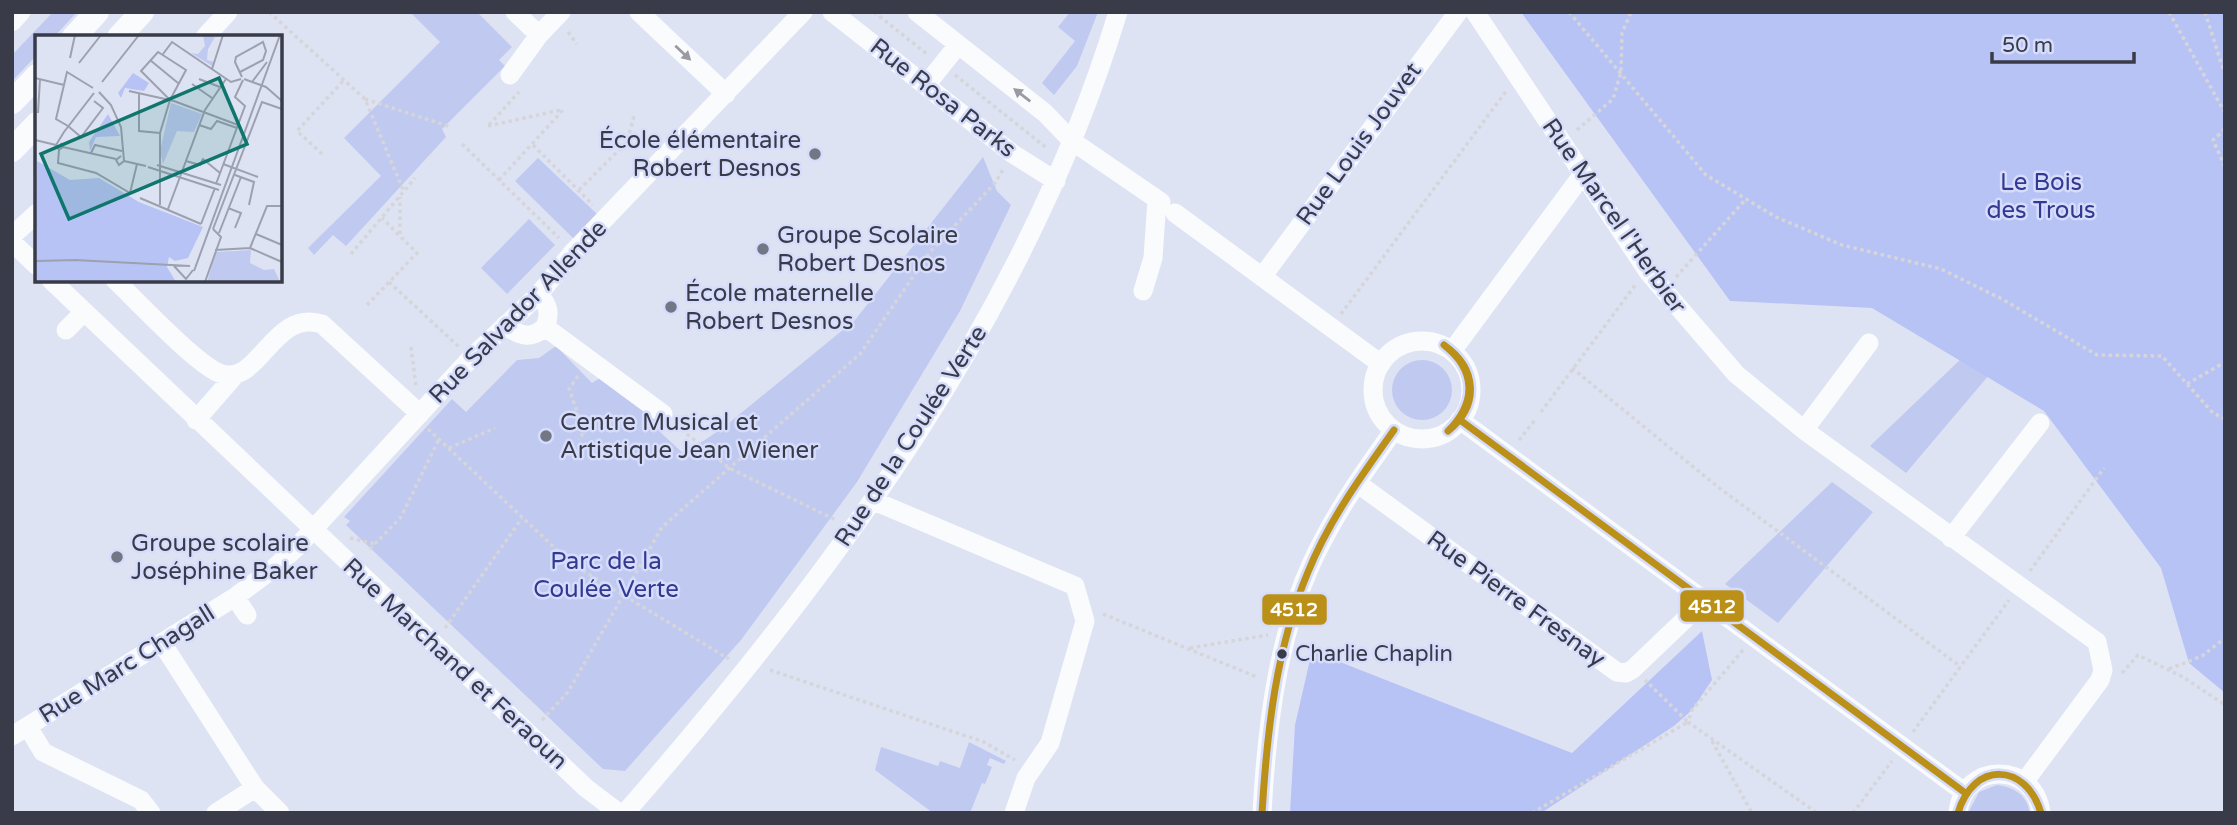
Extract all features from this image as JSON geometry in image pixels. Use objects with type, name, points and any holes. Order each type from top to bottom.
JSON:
[{"type":"main road","points":[[76,35],[97,12]]},
{"type":"main road","points":[[121,35],[142,12]]},
{"type":"main road","points":[[12,102],[35,78]]},
{"type":"main road","points":[[12,150],[35,126]]},
{"type":"street","points":[[515,12],[539,35]]},
{"type":"street","points":[[516,82],[539,35],[561,12]]},
{"type":"street","points":[[639,12],[726,94]]},
{"type":"street","name":"Rue Salvador Allende","points":[[196,420],[236,374],[248,367],[289,325],[311,320],[331,330],[418,416],[471,358],[539,294],[573,252],[803,12]]},
{"type":"street","name":"Rue Rosa Parks","points":[[832,12],[1013,154],[1056,181]]},
{"type":"street","name":"Rue Rosa Parks","points":[[917,12],[1045,113],[1072,141],[1381,364]]},
{"type":"street","name":"Rue de la Coulée Verte","points":[[625,813],[751,663],[874,501],[983,326],[1056,181],[1118,12]]},
{"type":"street","name":"Rue Louis Jouvet","points":[[1262,277],[1458,12]]},
{"type":"street","name":"Rue Marcel l'Herbier","points":[[1475,12],[1648,273],[1736,374],[1804,430],[2097,642],[2103,670]]},
{"type":"street","points":[[206,35],[219,15]]},
{"type":"street","points":[[926,85],[958,44]]},
{"type":"street","points":[[1452,351],[1583,174]]},
{"type":"street","points":[[1143,291],[1164,205]]},
{"type":"street","points":[[12,236],[35,215]]},
{"type":"street","points":[[12,242],[35,263]]},
{"type":"street","name":"Rue Marchand et Feraoun","points":[[53,282],[586,788],[619,813]]},
{"type":"street","points":[[117,282],[210,367],[222,374],[236,374]]},
{"type":"street","points":[[505,325],[515,333],[526,336],[537,334],[545,327],[549,318],[547,304],[539,294]]},
{"type":"street","points":[[66,330],[84,312]]},
{"type":"street","points":[[545,327],[663,414]]},
{"type":"street","points":[[1421,341],[1437,343],[1452,351],[1469,376],[1471,391],[1468,407],[1460,420],[1443,433],[1422,439],[1395,430],[1376,407],[1374,377],[1381,364],[1391,352],[1405,344],[1421,341]]},
{"type":"street","points":[[1804,430],[1869,343]]},
{"type":"street","name":"Rue Marc Chagall","points":[[20,732],[235,597],[275,568],[418,416]]},
{"type":"street","points":[[1460,420],[1703,602],[1964,792]]},
{"type":"street","points":[[1951,538],[2040,423]]},
{"type":"street","points":[[1262,813],[1266,746],[1275,685],[1306,580],[1323,540],[1357,483],[1395,430]]},
{"type":"street","name":"Rue Pierre Fresnay","points":[[1357,483],[1617,672],[1626,673],[1633,669],[1703,602]]},
{"type":"street","points":[[874,501],[1075,586],[1085,621],[1050,743],[1019,794],[1014,813]]},
{"type":"street","points":[[235,597],[247,615]]},
{"type":"street","points":[[162,643],[255,788],[280,813]]},
{"type":"street","points":[[2025,781],[2100,680],[2103,670]]},
{"type":"street","points":[[20,732],[43,752],[141,800],[150,813]]},
{"type":"street","points":[[1958,813],[1964,792],[1973,782],[1999,772],[2025,781],[2034,791],[2041,813]]},
{"type":"street","points":[[216,813],[255,788]]},
{"type":"path","points":[[269,12],[365,99],[451,127]]},
{"type":"path","points":[[874,12],[1050,150]]},
{"type":"path","points":[[1569,12],[1706,175],[1776,216],[1842,245],[1941,269],[2002,299],[2097,355],[2162,356],[2213,413],[2225,419]]},
{"type":"path","points":[[1561,142],[1613,99],[1621,72],[1622,33],[1631,12]]},
{"type":"path","points":[[2169,12],[2225,113]]},
{"type":"path","points":[[2205,12],[2225,75]]},
{"type":"path","points":[[1331,327],[1505,92],[1519,79]]},
{"type":"path","points":[[322,155],[297,131],[344,80]]},
{"type":"path","points":[[499,180],[563,110],[488,126],[516,82]]},
{"type":"path","points":[[365,99],[404,192]]},
{"type":"path","points":[[543,718],[564,697],[662,527],[860,354],[930,252],[995,183],[1013,154],[1045,113]]},
{"type":"path","points":[[579,190],[626,142],[634,116]]},
{"type":"path","points":[[2225,129],[2213,140],[2225,167]]},
{"type":"path","points":[[462,144],[573,252]]},
{"type":"path","points":[[533,145],[607,219]]},
{"type":"path","points":[[351,254],[415,178]]},
{"type":"path","points":[[400,196],[400,237]]},
{"type":"path","points":[[1663,292],[1746,199]]},
{"type":"path","points":[[367,304],[417,253],[382,218]]},
{"type":"path","points":[[1541,412],[1630,288],[1648,273]]},
{"type":"path","points":[[389,282],[471,358]]},
{"type":"path","points":[[411,347],[418,416],[439,439],[572,564],[724,656]]},
{"type":"path","points":[[579,440],[584,431],[569,389],[590,360]]},
{"type":"path","points":[[2187,384],[2225,362]]},
{"type":"path","points":[[1572,368],[1718,487],[1961,667]]},
{"type":"path","points":[[663,414],[729,468],[830,517]]},
{"type":"path","points":[[1508,456],[1535,420]]},
{"type":"path","points":[[449,448],[495,428]]},
{"type":"path","points":[[370,549],[401,517],[439,439]]},
{"type":"path","points":[[1853,813],[2104,468]]},
{"type":"path","points":[[432,641],[444,629],[522,518]]},
{"type":"path","points":[[1081,605],[1275,685]]},
{"type":"path","points":[[1188,648],[1290,631]]},
{"type":"path","points":[[1532,813],[1688,722],[1692,710],[1753,637]]},
{"type":"path","points":[[2168,669],[2202,656],[2225,638]]},
{"type":"path","points":[[2103,670],[2124,673],[2138,655],[2168,669],[2225,705]]},
{"type":"path","points":[[751,663],[984,742],[1032,770]]},
{"type":"path","points":[[1633,669],[1688,722],[1817,813]]},
{"type":"path","points":[[1712,740],[1752,813]]},
{"type":"green space","points":[[53,12],[77,12],[56,35],[35,35],[35,57],[12,81],[12,55]]},
{"type":"green space","points":[[410,12],[477,12],[512,47],[499,60],[505,66],[442,129],[446,137],[346,246],[333,235],[314,255],[308,248],[381,176],[344,138],[440,42]]},
{"type":"green space","points":[[1070,12],[1098,12],[1077,66],[1054,95],[1042,83],[1075,41],[1058,27]]},
{"type":"green space","name":"Le Bois des Trous","points":[[1521,12],[2225,12],[2225,693],[2189,663],[2161,568],[2044,411],[1872,308],[1730,301]]},
{"type":"green space","name":"Parc de la Coulée Verte","points":[[983,157],[997,191],[1011,205],[960,311],[857,482],[741,640],[625,771],[603,769],[346,525],[350,521],[344,517],[452,399],[466,412],[517,360],[539,358],[556,346],[592,383],[603,376],[660,420],[661,433],[684,454],[724,427],[855,320]]},
{"type":"green space","points":[[538,158],[597,214],[574,239],[515,181]]},
{"type":"green space","points":[[529,219],[555,245],[507,294],[481,268]]},
{"type":"green space","points":[[1964,356],[1995,368],[1906,473],[1870,446]]},
{"type":"green space","points":[[1416,360],[1428,360],[1444,368],[1450,378],[1450,402],[1444,412],[1428,420],[1416,420],[1400,412],[1392,396],[1392,384],[1400,368]]},
{"type":"green space","points":[[1832,482],[1873,512],[1778,623],[1725,584]]},
{"type":"green space","points":[[1702,631],[1712,680],[1692,710],[1674,726],[1541,813],[1290,813],[1295,725],[1312,651],[1572,753]]},
{"type":"green space","points":[[969,742],[1006,761],[1004,764],[990,758],[987,765],[992,767],[985,784],[982,783],[970,813],[933,813],[875,770],[881,747],[938,766],[940,761],[960,768]]},
{"type":"green space","points":[[1997,785],[2019,793],[2026,801],[2030,813],[1968,813],[1979,792]]},
{"type":"transit line","name":"4512","points":[[1444,345],[1463,364],[1470,387],[1466,410],[1448,431]]},
{"type":"transit line","name":"4512","points":[[1444,345],[1462,365],[1469,386],[1464,409],[1448,431]]},
{"type":"transit line","name":"4512","points":[[1460,420],[1964,792]]},
{"type":"transit line","name":"4512","points":[[1262,813],[1275,690],[1297,601],[1316,553],[1336,516],[1394,430]]},
{"type":"transit line","name":"4512","points":[[1958,813],[1965,796],[1975,784],[1999,774],[2024,784],[2034,796],[2041,813]]},
{"type":"place","name":"École élémentaire Robert Desnos","points":[[815,154]]},
{"type":"place","name":"Groupe Scolaire Robert Desnos","points":[[763,249]]},
{"type":"place","name":"École maternelle Robert Desnos","points":[[671,307]]},
{"type":"place","name":"Centre Musical et Artistique Jean Wiener","points":[[546,436]]},
{"type":"place","name":"Groupe scolaire Joséphine Baker","points":[[117,557]]},
{"type":"place","name":"Charlie Chaplin","points":[[1282,654]]}]
